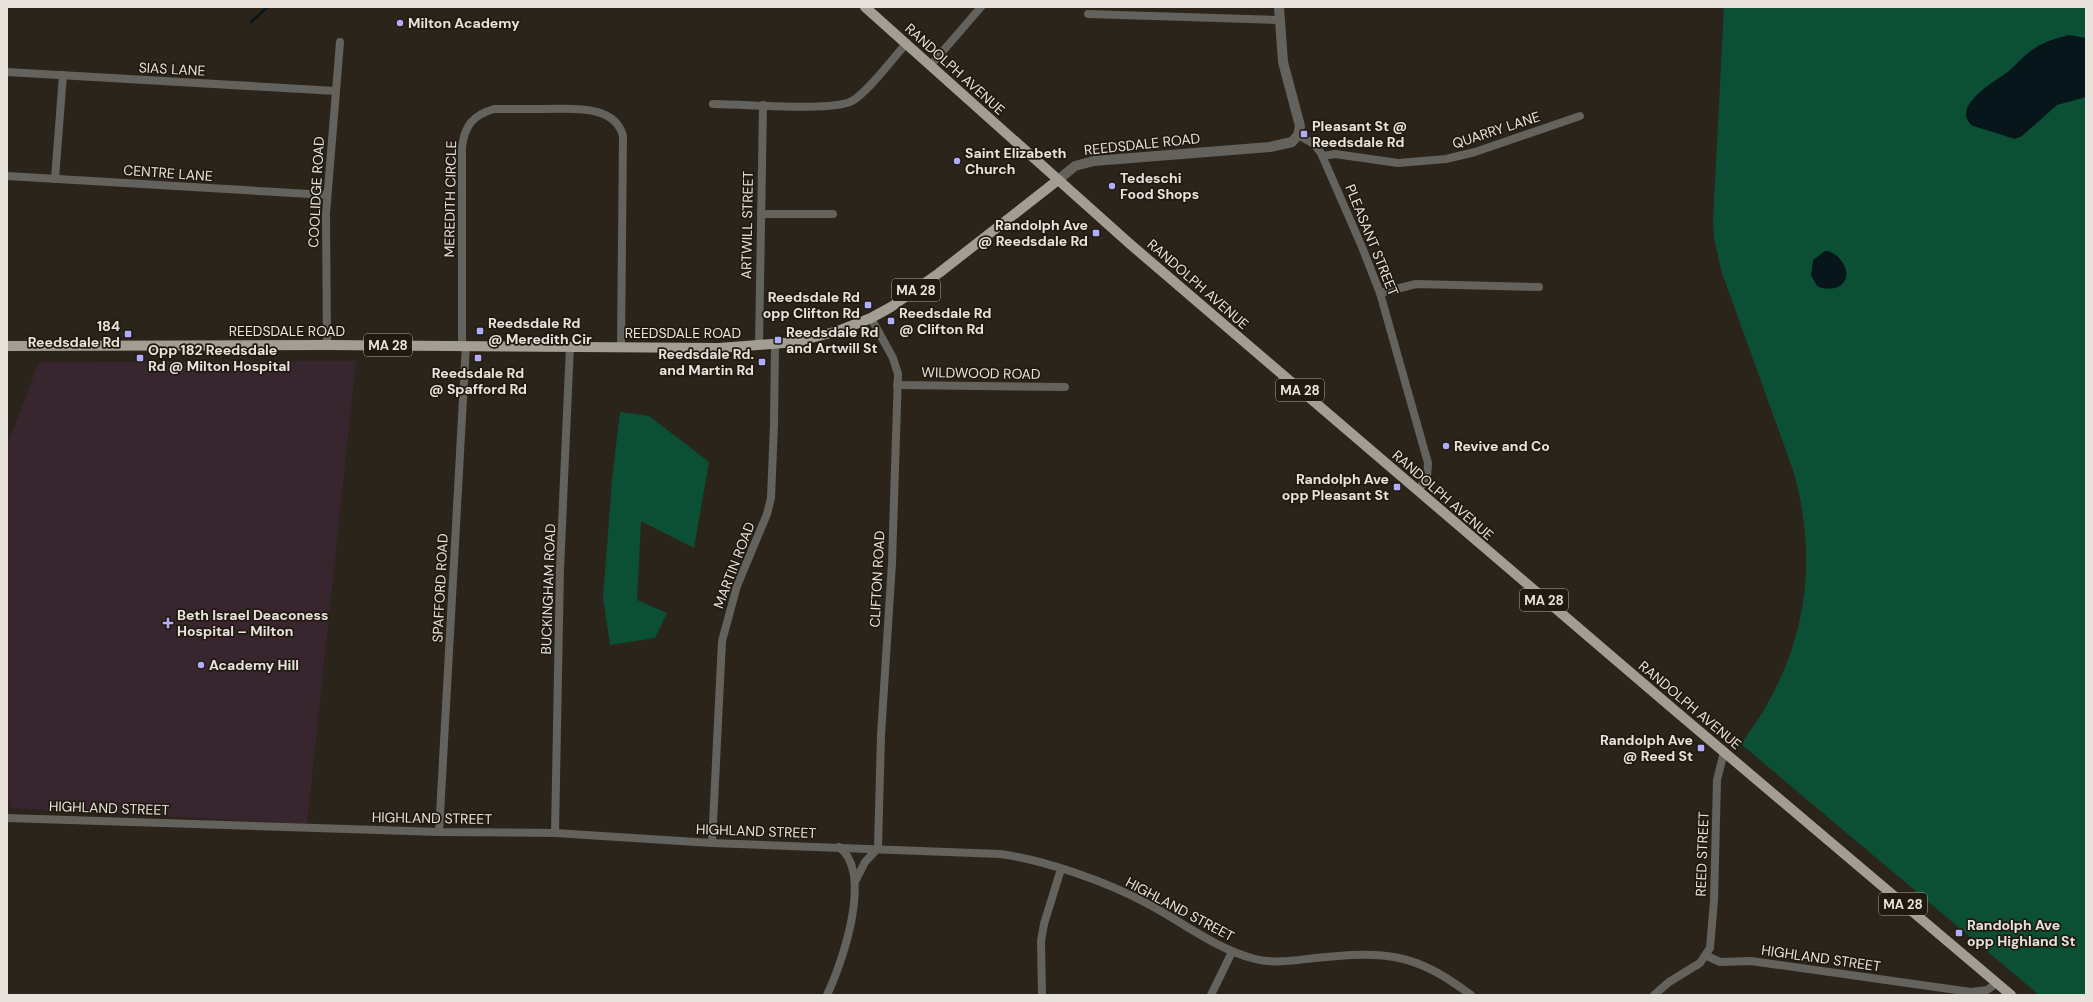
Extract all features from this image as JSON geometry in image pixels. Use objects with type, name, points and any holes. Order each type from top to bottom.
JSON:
[{"type":"main road","name":"RANDOLPH AVENUE","points":[[865,7],[1058,180],[1418,491],[2011,995]]},
{"type":"main road","name":"REEDSDALE ROAD","points":[[7,346],[464,345],[621,347],[775,345],[814,338],[871,318],[914,292],[1058,180]]},
{"type":"street","points":[[930,66],[981,7]]},
{"type":"street","points":[[1279,7],[1284,68],[1300,123],[1298,135]]},
{"type":"street","points":[[1088,14],[1279,20]]},
{"type":"street","name":"COOLIDGE ROAD","points":[[327,345],[327,195],[340,42]]},
{"type":"street","points":[[712,104],[829,106],[845,104],[862,93],[906,44]]},
{"type":"street","name":"SIAS LANE","points":[[7,72],[336,91]]},
{"type":"street","points":[[55,179],[63,75]]},
{"type":"street","name":"ARTWILL STREET","points":[[759,346],[763,104]]},
{"type":"street","name":"MEREDITH CIRCLE","points":[[464,345],[462,148],[466,127],[481,114],[494,109],[582,109],[603,114],[614,120],[623,136],[621,347]]},
{"type":"street","name":"QUARRY LANE","points":[[1323,156],[1335,154],[1398,163],[1446,160],[1475,152],[1580,116]]},
{"type":"street","name":"PLEASANT STREET","points":[[1298,135],[1314,144],[1323,156],[1380,293],[1428,463],[1427,477],[1418,491]]},
{"type":"street","name":"REEDSDALE ROAD","points":[[1058,180],[1075,166],[1094,161],[1275,147],[1290,144],[1298,135]]},
{"type":"street","name":"CENTRE LANE","points":[[7,176],[327,195]]},
{"type":"street","points":[[761,214],[833,214]]},
{"type":"street","points":[[1380,293],[1416,284],[1539,287]]},
{"type":"street","name":"CLIFTON ROAD","points":[[871,318],[895,363],[897,385],[892,563],[881,736],[878,848]]},
{"type":"street","name":"SPAFFORD ROAD","points":[[439,832],[464,345]]},
{"type":"street","name":"MARTIN ROAD","points":[[712,843],[718,690],[722,641],[737,586],[767,514],[771,498],[775,416],[775,345]]},
{"type":"street","name":"BUCKINGHAM ROAD","points":[[554,833],[560,568],[570,346]]},
{"type":"street","name":"WILDWOOD ROAD","points":[[897,385],[1065,387]]},
{"type":"street","name":"REED STREET","points":[[1707,956],[1712,939],[1717,780],[1724,752]]},
{"type":"street","name":"HIGHLAND STREET","points":[[7,818],[439,832],[554,833],[712,843],[878,848],[1000,854],[1027,859],[1061,869],[1147,903],[1232,952],[1255,959],[1269,961],[1366,954],[1393,956],[1430,967],[1446,976],[1471,995]]},
{"type":"street","points":[[840,847],[850,860],[856,880]]},
{"type":"street","points":[[827,995],[834,980],[850,922],[856,880],[865,862],[878,848]]},
{"type":"street","points":[[1042,995],[1042,932],[1061,869]]},
{"type":"street","points":[[1210,995],[1232,952]]},
{"type":"street","points":[[1654,995],[1670,982],[1700,963],[1707,956]]},
{"type":"street","name":"HIGHLAND STREET","points":[[1707,956],[1720,962],[1757,962],[1972,992],[1987,990],[1996,983]]},
{"type":"shaded area","points":[[2069,35],[2086,38],[2086,97],[2057,105],[2022,136],[2015,139],[1973,126],[1967,119],[1966,111],[1970,103],[1977,95],[2009,71],[2037,46]]},
{"type":"shaded area","points":[[1825,251],[1829,251],[1837,256],[1844,264],[1846,269],[1846,277],[1842,285],[1830,289],[1817,286],[1811,275],[1813,260]]},
{"type":"shaded area","name":"Beth Israel Deaconess Hospital – Milton","points":[[356,361],[307,824],[10,808],[11,801],[7,801],[7,446],[39,362]]},
{"type":"green space","points":[[1724,7],[2086,7],[2086,995],[2039,995],[1741,744],[1762,713],[1779,681],[1792,648],[1801,615],[1805,581],[1806,546],[1802,510],[1794,473],[1721,270],[1714,238],[1713,221]]},
{"type":"green space","points":[[620,412],[649,416],[709,462],[694,548],[641,521],[637,600],[667,613],[655,638],[610,645],[603,598],[612,480]]},
{"type":"waterway","points":[[251,22],[268,7]]},
{"type":"place","name":"Milton Academy","points":[[400,23]]},
{"type":"place","name":"Pleasant St @ Reedsdale Rd","points":[[1304,134]]},
{"type":"place","name":"Saint Elizabeth Church","points":[[957,161]]},
{"type":"place","name":"Tedeschi Food Shops","points":[[1112,186]]},
{"type":"place","name":"Randolph Ave @ Reedsdale Rd","points":[[1096,233]]},
{"type":"place","name":"Reedsdale Rd opp Clifton Rd","points":[[868,305]]},
{"type":"place","name":"Reedsdale Rd @ Clifton Rd","points":[[891,321]]},
{"type":"place","name":"Reedsdale Rd @ Meredith Cir","points":[[480,331]]},
{"type":"place","name":"184 Reedsdale Rd","points":[[128,334]]},
{"type":"place","name":"Reedsdale Rd and Artwill St","points":[[778,340]]},
{"type":"place","name":"Opp 182 Reedsdale Rd @ Milton Hospital","points":[[140,358]]},
{"type":"place","name":"Reedsdale Rd @ Spafford Rd","points":[[478,358]]},
{"type":"place","name":"Reedsdale Rd. and Martin Rd","points":[[762,362]]},
{"type":"place","name":"Revive and Co","points":[[1446,446]]},
{"type":"place","name":"Randolph Ave opp Pleasant St","points":[[1397,487]]},
{"type":"place","name":"Beth Israel Deaconess Hospital – Milton","points":[[168,623]]},
{"type":"place","name":"Academy Hill","points":[[201,665]]},
{"type":"place","name":"Randolph Ave @ Reed St","points":[[1701,748]]},
{"type":"place","name":"Randolph Ave opp Highland St","points":[[1959,933]]}]
